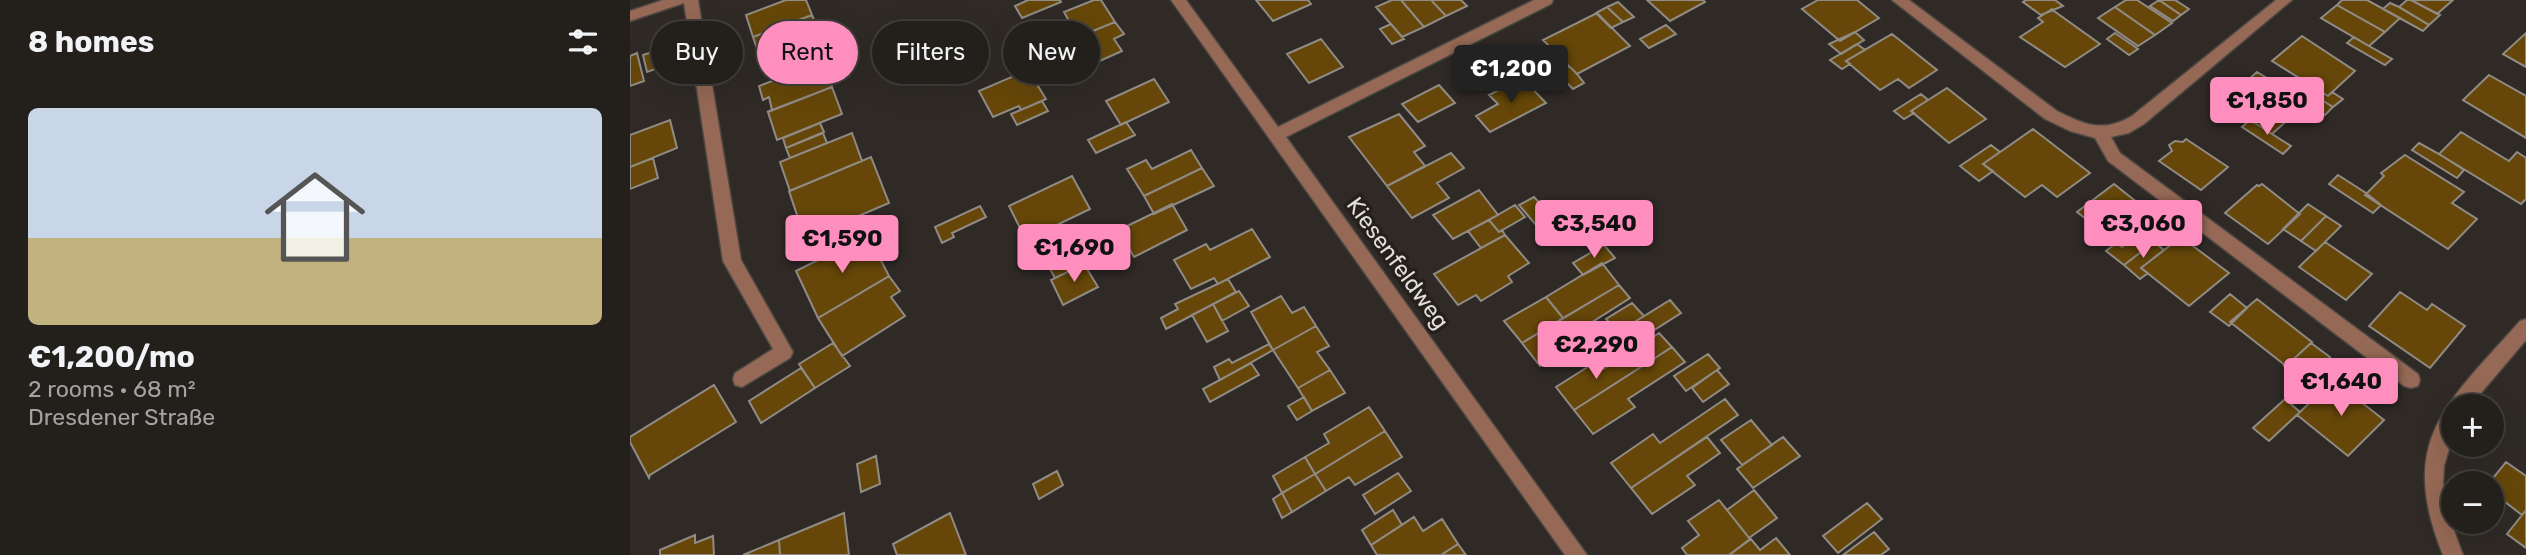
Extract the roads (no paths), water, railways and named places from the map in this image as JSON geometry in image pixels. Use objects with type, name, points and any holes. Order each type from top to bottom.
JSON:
[{"type":"street","points":[[630,16],[679,0]]},
{"type":"street","points":[[691,0],[732,261],[784,352],[742,379]]},
{"type":"street","name":"Kiesenfeldweg","points":[[1178,0],[1577,555]]},
{"type":"street","points":[[1276,135],[1546,0]]},
{"type":"street","points":[[1899,0],[2051,115],[2076,127],[2100,133],[2123,129],[2138,120],[2285,0]]},
{"type":"street","points":[[2100,133],[2114,157],[2411,380]]},
{"type":"street","points":[[2468,394],[2526,327]]},
{"type":"street","points":[[2441,435],[2432,466],[2432,495],[2453,555]]}]
